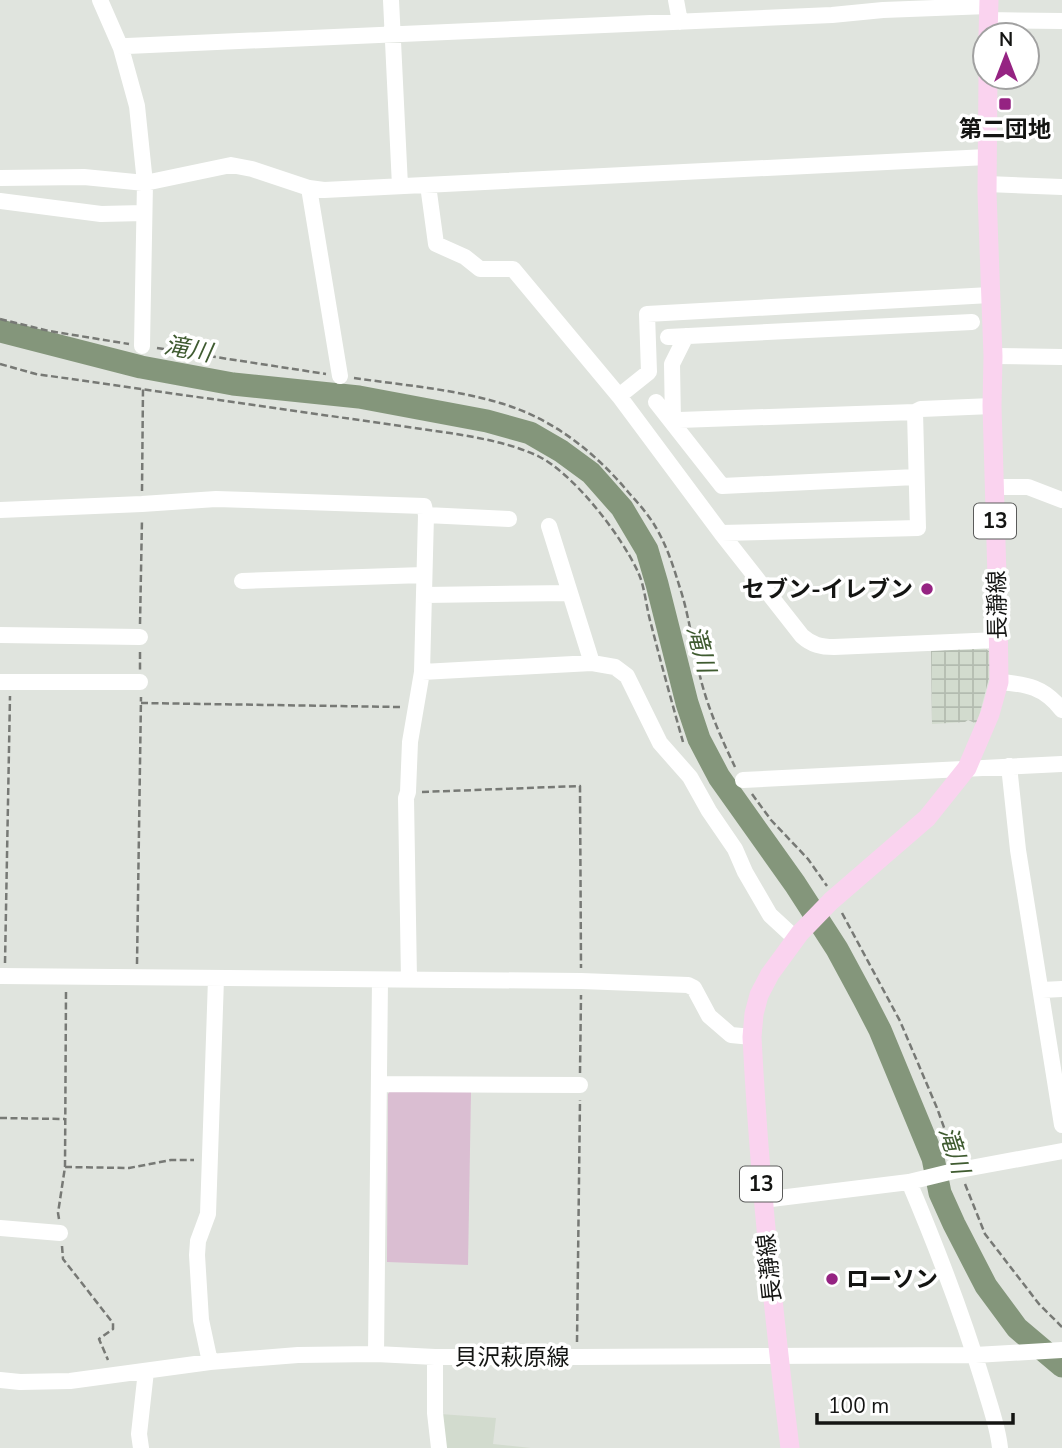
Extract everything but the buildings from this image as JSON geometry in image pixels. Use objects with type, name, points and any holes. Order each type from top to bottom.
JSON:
[{"type":"main road","name":"長瀞線","points":[[790,1448],[762,1199],[752,1037],[754,1014],[769,974],[798,936],[831,901],[927,818],[967,768],[990,714],[999,682],[987,184],[988,91]]},
{"type":"street","points":[[100,0],[121,48],[137,106],[145,183],[142,346]]},
{"type":"street","points":[[391,0],[400,186]]},
{"type":"street","points":[[676,0],[680,22]]},
{"type":"street","points":[[121,48],[832,15],[883,10],[1062,21]]},
{"type":"street","points":[[0,178],[83,177],[145,183],[231,165],[324,190],[987,157]]},
{"type":"street","points":[[987,184],[1062,187]]},
{"type":"street","points":[[428,185],[436,244],[466,257],[480,269],[513,269],[619,396],[721,533],[810,643],[821,647],[834,647],[998,640]]},
{"type":"street","points":[[309,188],[340,376]]},
{"type":"street","points":[[0,201],[101,214],[144,213]]},
{"type":"street","points":[[619,396],[649,372],[647,314],[990,295]]},
{"type":"street","points":[[939,298],[941,323]]},
{"type":"street","points":[[793,306],[794,331]]},
{"type":"street","points":[[668,337],[972,322]]},
{"type":"street","points":[[673,423],[672,364],[686,336]]},
{"type":"street","points":[[993,356],[1062,357]]},
{"type":"street","points":[[656,402],[722,486],[916,477]]},
{"type":"street","points":[[673,423],[679,420],[915,412],[921,409],[992,406]]},
{"type":"street","points":[[721,533],[918,528],[915,412]]},
{"type":"street","points":[[994,487],[1028,486],[1062,500]]},
{"type":"street","points":[[0,510],[216,499],[424,506],[422,672],[410,742],[406,798],[409,980]]},
{"type":"street","points":[[426,514],[509,519]]},
{"type":"street","points":[[549,526],[592,663]]},
{"type":"street","points":[[242,581],[424,575]]},
{"type":"street","points":[[425,595],[570,593]]},
{"type":"street","points":[[0,635],[140,638]]},
{"type":"street","points":[[422,672],[592,663],[615,667],[627,676],[660,743],[690,777],[735,849],[770,915],[798,936]]},
{"type":"street","points":[[5,682],[140,682]]},
{"type":"street","points":[[999,682],[1041,691],[1052,697],[1062,710]]},
{"type":"street","points":[[743,780],[1062,764]]},
{"type":"street","points":[[1009,766],[1018,850],[1041,990],[1057,1059],[1062,1125]]},
{"type":"street","points":[[2,976],[581,981],[688,985],[694,988],[709,1016],[718,1025],[731,1035],[752,1037]]},
{"type":"street","points":[[210,1362],[201,1321],[197,1255],[198,1241],[208,1214],[216,979]]},
{"type":"street","points":[[376,1354],[380,980]]},
{"type":"street","points":[[1041,990],[1062,989]]},
{"type":"street","points":[[379,1084],[580,1086]]},
{"type":"street","points":[[762,1199],[912,1181],[1062,1151]]},
{"type":"street","points":[[912,1181],[975,1354],[997,1428],[1000,1448]]},
{"type":"street","points":[[0,1228],[60,1233]]},
{"type":"street","name":"貝沢萩原線","points":[[0,1380],[70,1381],[210,1362],[298,1355],[577,1357],[975,1354],[1062,1350]]},
{"type":"street","points":[[435,1357],[435,1413],[439,1448]]},
{"type":"street","points":[[141,1448],[139,1434],[146,1371]]},
{"type":"path","points":[[0,364],[36,374],[461,435],[513,447],[539,457],[585,494],[621,543],[639,574],[683,742]]},
{"type":"path","points":[[2,976],[5,682]]},
{"type":"path","points":[[141,703],[417,707]]},
{"type":"path","points":[[408,792],[580,786],[577,1357]]},
{"type":"path","points":[[66,978],[65,1167],[58,1213],[63,1259],[113,1323],[113,1328],[99,1339],[114,1374]]},
{"type":"path","points":[[0,1118],[65,1119]]},
{"type":"path","points":[[65,1167],[129,1168],[171,1160],[210,1159]]},
{"type":"path","points":[[957,1170],[985,1234],[1039,1304],[1062,1327]]},
{"type":"shaded area","points":[[983,647],[990,652],[991,659],[977,724],[968,720],[932,724],[931,651]]},
{"type":"shaded area","points":[[390,1091],[471,1092],[468,1265],[387,1262]]},
{"type":"shaded area","points":[[440,1414],[496,1418],[493,1444],[531,1448],[444,1448]]},
{"type":"waterway","name":"滝川","points":[[0,331],[141,367],[233,384],[359,397],[487,421],[530,433],[591,473],[622,508],[647,550],[699,739],[719,777],[795,884],[837,949],[864,999],[880,1030],[933,1158],[940,1193],[986,1286],[1017,1328],[1062,1366]]},
{"type":"place","name":"第二団地","points":[[1005,104]]},
{"type":"place","name":"セブン-イレブン","points":[[927,589]]},
{"type":"place","name":"ローソン","points":[[832,1279]]}]
